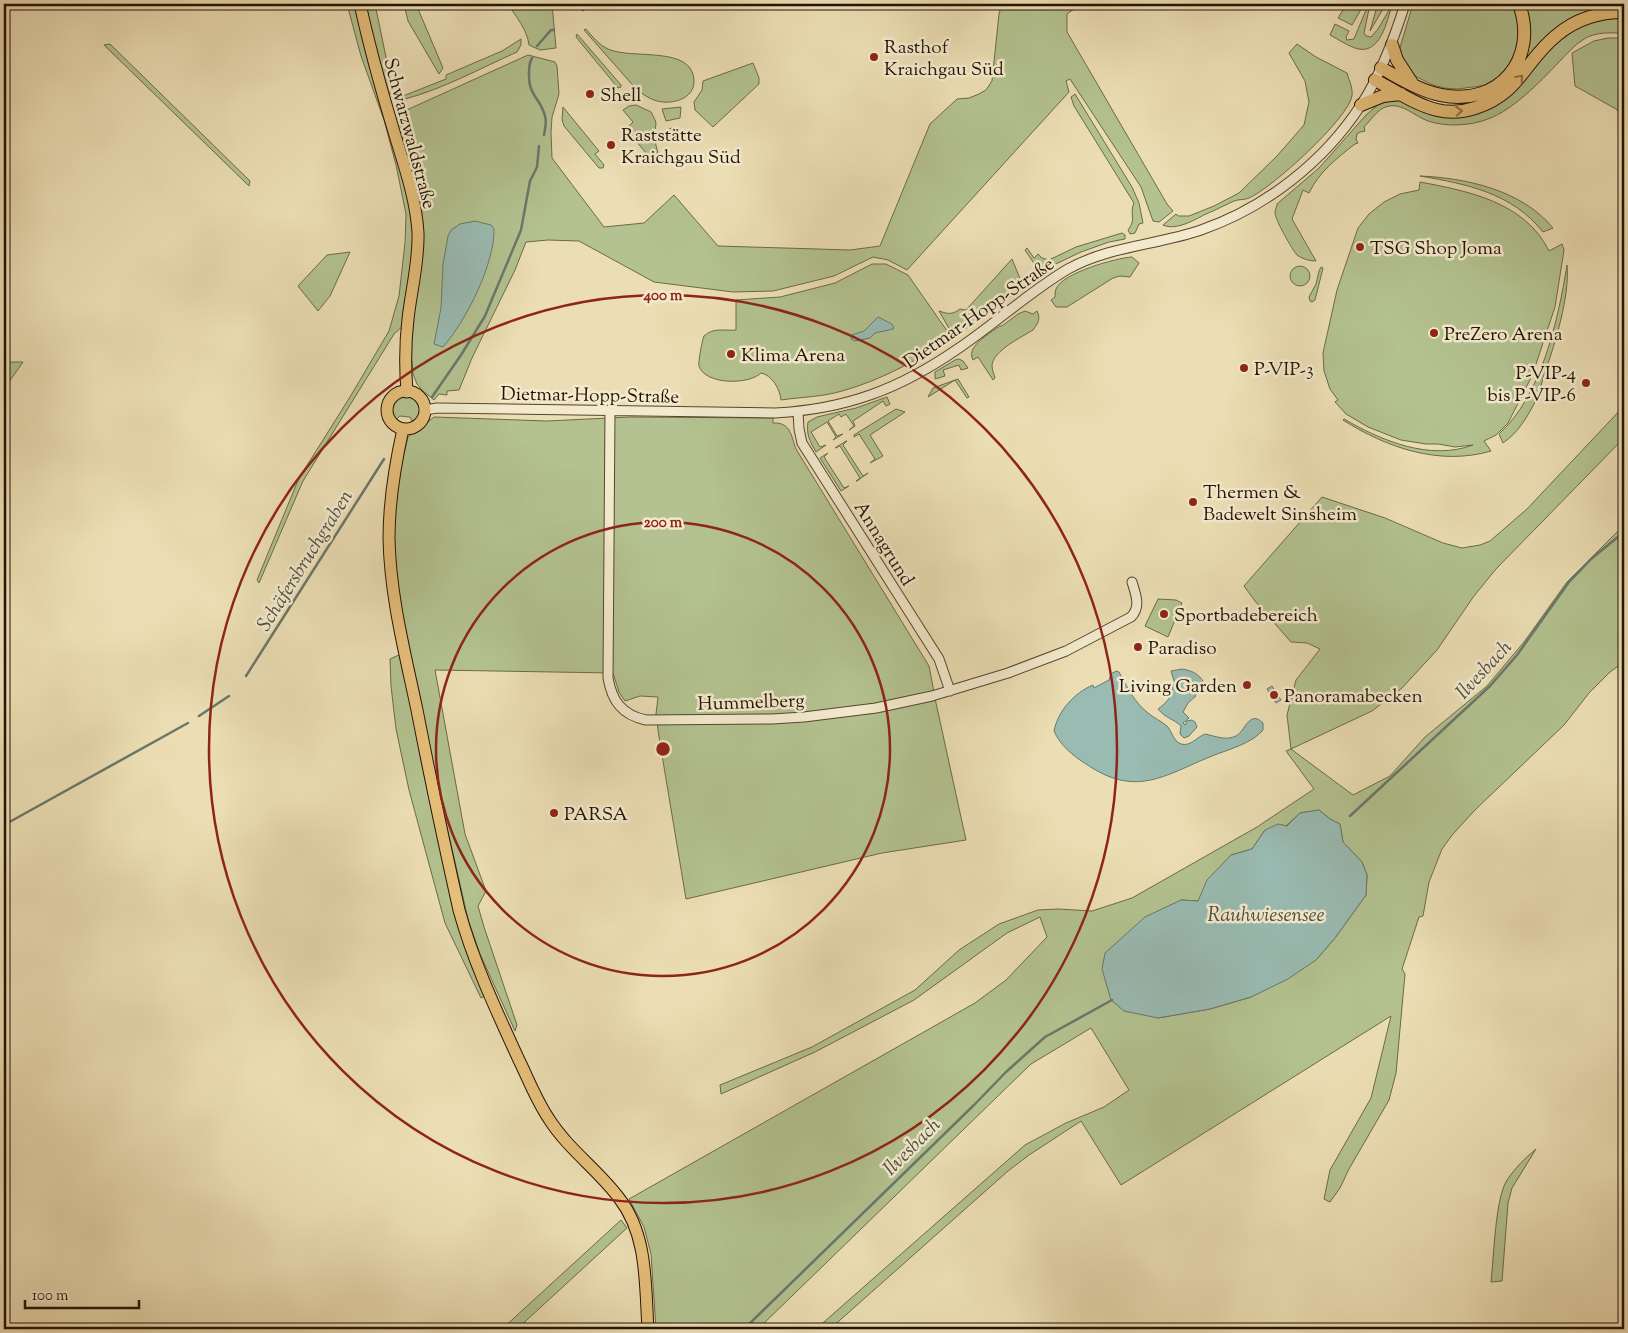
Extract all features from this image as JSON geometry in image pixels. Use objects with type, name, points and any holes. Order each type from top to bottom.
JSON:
[{"type":"highway","points":[[1381,68],[1413,85],[1442,96],[1472,96],[1487,91],[1502,82],[1521,56],[1525,38],[1523,15],[1519,4]]},
{"type":"highway","points":[[1375,80],[1436,110],[1452,112],[1467,110],[1494,100],[1508,90],[1539,53],[1556,36],[1572,24],[1602,14],[1624,12]]},
{"type":"highway","points":[[1392,46],[1397,60],[1413,85]]},
{"type":"highway","points":[[1361,105],[1383,96],[1401,94]]},
{"type":"main road","name":"Schwarzwaldstraße","points":[[360,4],[377,75],[406,172],[416,218],[417,257],[405,353],[407,392]]},
{"type":"main road","points":[[400,393],[414,393],[420,397],[424,403],[425,410],[423,420],[419,425],[410,429],[396,426],[388,416],[390,402],[394,396],[400,393]]},
{"type":"main road","points":[[403,429],[392,488],[389,520],[390,562],[395,600],[436,808],[464,929],[514,1049],[547,1116],[562,1138],[619,1198],[633,1219],[642,1251],[648,1329]]},
{"type":"street","name":"Dietmar-Hopp-Straße","points":[[425,410],[437,408],[798,412],[848,403],[876,394],[932,367],[1057,276],[1085,261],[1201,230],[1227,220],[1256,205],[1288,183],[1313,162],[1338,136],[1361,105],[1392,46],[1405,4]]},
{"type":"street","name":"Hummelberg","points":[[610,411],[608,678],[611,692],[622,709],[635,718],[646,720],[772,720],[876,708],[950,691],[1008,673],[1066,651],[1131,617],[1137,608],[1138,601],[1132,582]]},
{"type":"street","name":"Annagrund","points":[[798,412],[802,443],[939,659],[950,691]]},
{"type":"green space","points":[[347,4],[356,4],[411,203],[414,244],[404,325],[394,334],[303,481],[259,583],[257,580],[299,478],[389,331],[399,296],[406,214],[384,120],[361,56]]},
{"type":"green space","points":[[364,4],[375,4],[394,96],[386,91]]},
{"type":"green space","points":[[404,4],[416,4],[443,68],[439,74],[408,21]]},
{"type":"green space","points":[[508,4],[552,4],[556,48],[540,50],[529,45],[524,28]]},
{"type":"green space","points":[[1002,4],[1054,4],[1059,6],[1081,4],[1067,14],[1067,32],[1167,204],[1173,211],[1159,222],[1153,221],[1141,187],[1070,79],[1066,81],[1069,92],[907,270],[888,260],[873,257],[834,276],[773,291],[733,292],[654,282],[579,241],[548,240],[526,242],[515,270],[472,358],[459,390],[447,391],[447,395],[439,394],[434,400],[417,384],[413,374],[410,342],[421,256],[396,120],[400,113],[528,55],[555,62],[559,94],[552,117],[552,158],[604,227],[644,223],[674,195],[718,246],[850,250],[880,246],[930,124],[957,99],[969,98],[979,94],[986,90],[992,81],[999,14]]},
{"type":"green space","points":[[1358,4],[1364,4],[1352,25],[1338,18],[1343,10]]},
{"type":"green space","points":[[1386,4],[1370,31],[1376,10],[1374,6]]},
{"type":"green space","points":[[1413,4],[1515,4],[1522,24],[1515,62],[1489,85],[1457,89],[1444,88],[1413,75],[1407,70],[1399,51]]},
{"type":"green space","points":[[1524,4],[1615,4],[1624,6],[1601,9],[1528,59],[1525,58]]},
{"type":"green space","points":[[1392,5],[1381,36],[1371,47],[1364,49],[1355,48],[1330,35],[1335,24],[1349,31],[1346,37],[1347,40],[1354,39],[1366,10],[1369,9],[1364,33],[1366,36],[1371,37]]},
{"type":"green space","points":[[1624,15],[1624,34],[1604,33],[1584,39],[1526,95],[1507,109],[1488,119],[1466,124],[1450,125],[1428,121],[1400,107],[1389,106],[1380,110],[1364,127],[1365,131],[1357,134],[1356,139],[1358,143],[1348,149],[1329,166],[1318,178],[1309,193],[1303,190],[1292,219],[1316,261],[1304,259],[1297,255],[1277,221],[1275,212],[1277,204],[1319,168],[1366,115],[1380,103],[1400,100],[1467,116],[1543,56],[1572,29],[1591,21]]},
{"type":"green space","points":[[586,29],[599,43],[608,49],[631,54],[672,58],[683,62],[691,69],[694,80],[691,92],[682,99],[669,102],[657,101],[646,96],[637,90],[584,30]]},
{"type":"green space","points":[[577,34],[621,87],[618,88],[576,37]]},
{"type":"green space","points":[[1608,38],[1624,38],[1624,118],[1616,109],[1575,86],[1572,53],[1594,41]]},
{"type":"green space","points":[[521,39],[521,45],[517,52],[433,90],[405,99],[403,96],[446,79],[446,75],[502,51]]},
{"type":"green space","points":[[110,44],[250,181],[249,186],[104,45]]},
{"type":"green space","points":[[1297,44],[1316,57],[1347,73],[1352,96],[1347,107],[1324,136],[1308,152],[1260,192],[1247,199],[1234,201],[1185,224],[1174,227],[1163,225],[1176,214],[1178,216],[1189,216],[1239,193],[1277,156],[1304,125],[1309,102],[1305,81],[1289,53]]},
{"type":"green space","points":[[753,63],[759,78],[759,84],[713,127],[695,110],[694,102],[702,90],[703,81]]},
{"type":"green space","points":[[1075,94],[1132,187],[1139,203],[1143,223],[1139,224],[1135,233],[1130,234],[1128,230],[1133,219],[1132,210],[1134,203],[1074,106],[1071,97]]},
{"type":"green space","points":[[636,105],[651,112],[655,120],[654,137],[660,162],[656,165],[626,129],[633,122],[623,110],[629,106]]},
{"type":"green space","points":[[563,107],[599,151],[595,154],[604,165],[603,168],[599,168],[564,126],[562,120]]},
{"type":"green space","points":[[681,107],[680,118],[666,121],[662,109]]},
{"type":"green space","points":[[676,129],[676,134],[668,143],[665,138],[667,130]]},
{"type":"green space","points":[[1420,176],[1474,183],[1492,188],[1526,204],[1553,228],[1543,232],[1517,208],[1488,192]]},
{"type":"green space","name":"PreZero Arena","points":[[1420,182],[1476,195],[1494,202],[1510,210],[1525,221],[1539,234],[1549,251],[1562,244],[1564,250],[1555,307],[1532,376],[1508,423],[1496,435],[1484,441],[1491,451],[1472,455],[1433,455],[1414,452],[1378,439],[1343,420],[1390,441],[1423,450],[1440,451],[1473,445],[1455,447],[1401,440],[1368,427],[1346,414],[1335,402],[1338,400],[1330,389],[1324,371],[1323,353],[1337,290],[1358,228],[1369,214],[1384,202],[1400,194],[1419,190]]},
{"type":"green space","points":[[1122,233],[1125,235],[1125,239],[1109,242],[1081,252],[1043,270],[1035,265],[1025,250],[1027,248],[1034,258],[1038,254],[1042,258],[1049,260],[1076,247]]},
{"type":"green space","points":[[350,252],[330,296],[318,311],[298,286],[327,255]]},
{"type":"green space","points":[[1132,257],[1139,263],[1130,277],[1120,276],[1113,278],[1067,307],[1056,307],[1051,300],[1055,297],[1056,289],[1060,283],[1068,277],[1090,267]]},
{"type":"green space","points":[[1012,259],[1021,281],[1015,293],[954,337],[939,311],[950,313],[960,309],[966,310]]},
{"type":"green space","points":[[872,264],[886,264],[908,275],[952,338],[912,362],[871,381],[834,393],[812,397],[781,400],[775,383],[765,374],[761,373],[747,380],[718,380],[703,372],[699,366],[704,336],[715,330],[736,330],[736,300],[780,297],[835,283]]},
{"type":"green space","points":[[1567,265],[1566,291],[1561,320],[1537,397],[1522,424],[1503,443],[1499,434],[1514,418],[1527,399],[1546,356],[1559,309]]},
{"type":"green space","points":[[1300,266],[1307,269],[1310,276],[1307,283],[1300,286],[1293,283],[1290,276],[1293,269]]},
{"type":"green space","points":[[1321,267],[1323,268],[1315,300],[1312,302],[1309,297],[1316,284]]},
{"type":"green space","points":[[1025,311],[1033,314],[1037,311],[1039,316],[1038,323],[1033,330],[1008,345],[993,360],[992,366],[995,378],[993,380],[978,357],[973,360],[973,349],[988,334]]},
{"type":"green space","points":[[959,359],[968,368],[961,370],[959,365],[943,370],[945,376],[935,379],[935,372]]},
{"type":"green space","points":[[23,362],[4,389],[4,363]]},
{"type":"green space","points":[[958,379],[969,397],[967,398],[955,380]]},
{"type":"green space","points":[[955,380],[928,397],[933,388]]},
{"type":"green space","points":[[405,395],[416,399],[420,407],[420,415],[413,423],[410,417],[400,416],[395,420],[393,416],[393,404],[398,398]]},
{"type":"green space","points":[[887,397],[890,404],[886,406],[883,401],[853,421],[855,426],[849,430],[854,426],[846,414],[841,417],[839,414],[828,421],[837,436],[843,434],[833,440],[836,437],[827,422],[811,432],[820,447],[826,445],[816,452],[809,438],[808,422],[817,417],[856,408]]},
{"type":"green space","points":[[1624,406],[1624,438],[1496,569],[1474,596],[1437,650],[1402,688],[1372,711],[1291,749],[1287,715],[1296,680],[1320,649],[1307,643],[1291,642],[1244,586],[1322,497],[1385,518],[1443,543],[1462,548],[1490,541],[1527,509]]},
{"type":"green space","points":[[896,409],[905,412],[870,435],[883,456],[870,463],[875,459],[859,434],[854,437],[854,435]]},
{"type":"green space","points":[[434,417],[547,421],[630,417],[773,418],[773,423],[779,423],[787,427],[796,449],[929,666],[966,840],[882,853],[686,899],[659,737],[656,714],[658,697],[640,696],[625,701],[619,692],[613,673],[435,670],[465,834],[486,891],[478,906],[517,1025],[515,1031],[480,954],[468,919],[419,704],[396,570],[393,524],[399,474],[408,437]]},
{"type":"green space","points":[[846,441],[843,445],[863,476],[868,473],[857,481],[860,478],[840,446],[835,448]]},
{"type":"green space","points":[[828,453],[824,457],[844,488],[849,486],[841,491],[820,458]]},
{"type":"green space","points":[[1624,525],[1624,662],[1610,672],[1589,693],[1564,725],[1475,810],[1442,849],[1429,882],[1423,916],[1419,917],[1402,969],[1405,974],[1396,1073],[1389,1100],[1340,1188],[1330,1202],[1324,1199],[1330,1170],[1371,1098],[1391,1016],[1121,1185],[1081,1121],[1008,1171],[830,1329],[816,1329],[1025,1145],[1066,1123],[1104,1107],[1129,1090],[1091,1028],[1031,1064],[758,1329],[656,1329],[651,1254],[644,1227],[629,1199],[975,1003],[1006,980],[1047,937],[1040,917],[1007,933],[914,1000],[815,1052],[721,1094],[720,1085],[812,1047],[915,990],[959,950],[999,924],[1038,910],[1092,911],[1132,898],[1257,827],[1314,789],[1286,751],[1291,749],[1353,795],[1390,776],[1425,737],[1487,686],[1524,642],[1567,582]],"holes":[[[1319,810],[1340,824],[1343,842],[1362,862],[1367,875],[1366,895],[1335,938],[1316,960],[1251,997],[1210,1009],[1158,1018],[1181,900],[1198,901],[1231,855],[1252,849],[1265,830],[1286,826],[1300,813]]]},
{"type":"green space","name":"Sportbadebereich","points":[[1158,599],[1176,600],[1182,603],[1168,637],[1145,626]]},
{"type":"green space","points":[[401,654],[421,760],[457,919],[487,995],[481,998],[445,923],[409,790],[396,729],[391,686],[390,659]]},
{"type":"green space","points":[[1536,1149],[1512,1188],[1508,1203],[1502,1281],[1491,1282],[1497,1214],[1503,1189],[1513,1171]]},
{"type":"green space","points":[[621,1220],[627,1228],[517,1329],[502,1329]]},
{"type":"water","points":[[475,221],[491,225],[494,229],[490,258],[470,307],[443,347],[434,344],[441,308],[443,264],[448,236],[451,230],[460,224]]},
{"type":"water","points":[[878,317],[892,324],[894,328],[875,333],[870,338],[855,341],[851,339],[852,335],[864,331]]},
{"type":"water","points":[[1182,669],[1197,674],[1206,687],[1194,692],[1196,696],[1188,703],[1183,712],[1189,718],[1183,723],[1185,725],[1187,721],[1192,720],[1197,727],[1189,736],[1184,738],[1180,734],[1181,726],[1158,709],[1168,699],[1172,685],[1175,684],[1171,671]]},
{"type":"water","points":[[1116,671],[1119,672],[1131,694],[1143,709],[1167,726],[1176,741],[1181,744],[1190,743],[1205,734],[1220,738],[1236,736],[1254,719],[1258,719],[1263,723],[1263,730],[1253,739],[1232,749],[1164,776],[1135,782],[1120,780],[1104,774],[1072,754],[1063,745],[1054,731],[1059,716],[1073,698],[1086,688],[1093,685],[1094,688],[1109,680],[1111,674]]},
{"type":"water","name":"Panoramabecken","points":[[1272,686],[1281,700],[1276,703],[1267,689]]},
{"type":"water","name":"Rauhwiesensee","points":[[1319,810],[1340,824],[1343,842],[1362,862],[1367,875],[1366,895],[1335,938],[1316,960],[1288,979],[1251,997],[1210,1009],[1158,1018],[1124,1011],[1111,1000],[1102,969],[1105,953],[1145,917],[1181,900],[1198,901],[1207,880],[1231,855],[1252,849],[1265,830],[1278,824],[1287,826],[1300,813]]},
{"type":"waterway","name":"Schäfersbruchgraben","points":[[583,10],[589,4]]},
{"type":"waterway","name":"Schäfersbruchgraben","points":[[537,46],[551,30],[554,30]]},
{"type":"waterway","name":"Schäfersbruchgraben","points":[[532,58],[529,65],[529,81],[532,92],[545,116],[544,135]]},
{"type":"waterway","name":"Schäfersbruchgraben","points":[[432,397],[485,316],[521,230],[530,181],[537,167],[539,146]]},
{"type":"waterway","name":"Schäfersbruchgraben","points":[[246,676],[384,459]]},
{"type":"waterway","name":"Ilvesbach","points":[[1350,816],[1490,686],[1517,655],[1569,582],[1591,559],[1624,532]]},
{"type":"waterway","name":"Schäfersbruchgraben","points":[[199,716],[229,696]]},
{"type":"waterway","name":"Schäfersbruchgraben","points":[[4,825],[188,723]]},
{"type":"waterway","name":"Ilvesbach","points":[[744,1329],[1006,1072],[1045,1037],[1112,1000]]},
{"type":"place","name":"Rasthof Kraichgau Süd","points":[[874,57]]},
{"type":"place","name":"Shell","points":[[590,94]]},
{"type":"place","name":"Raststätte Kraichgau Süd","points":[[611,145]]},
{"type":"place","name":"TSG Shop Joma","points":[[1360,247]]},
{"type":"place","name":"PreZero Arena","points":[[1434,333]]},
{"type":"place","name":"Klima Arena","points":[[731,354]]},
{"type":"place","name":"P-VIP-3","points":[[1244,368]]},
{"type":"place","name":"P-VIP-4 bis P-VIP-6","points":[[1586,383]]},
{"type":"place","name":"Thermen & Badewelt Sinsheim","points":[[1193,502]]},
{"type":"place","name":"Sportbadebereich","points":[[1164,614]]},
{"type":"place","name":"Paradiso","points":[[1138,647]]},
{"type":"place","name":"Living Garden","points":[[1247,685]]},
{"type":"place","name":"Panoramabecken","points":[[1274,695]]},
{"type":"place","name":"PARSA","points":[[554,813]]}]
